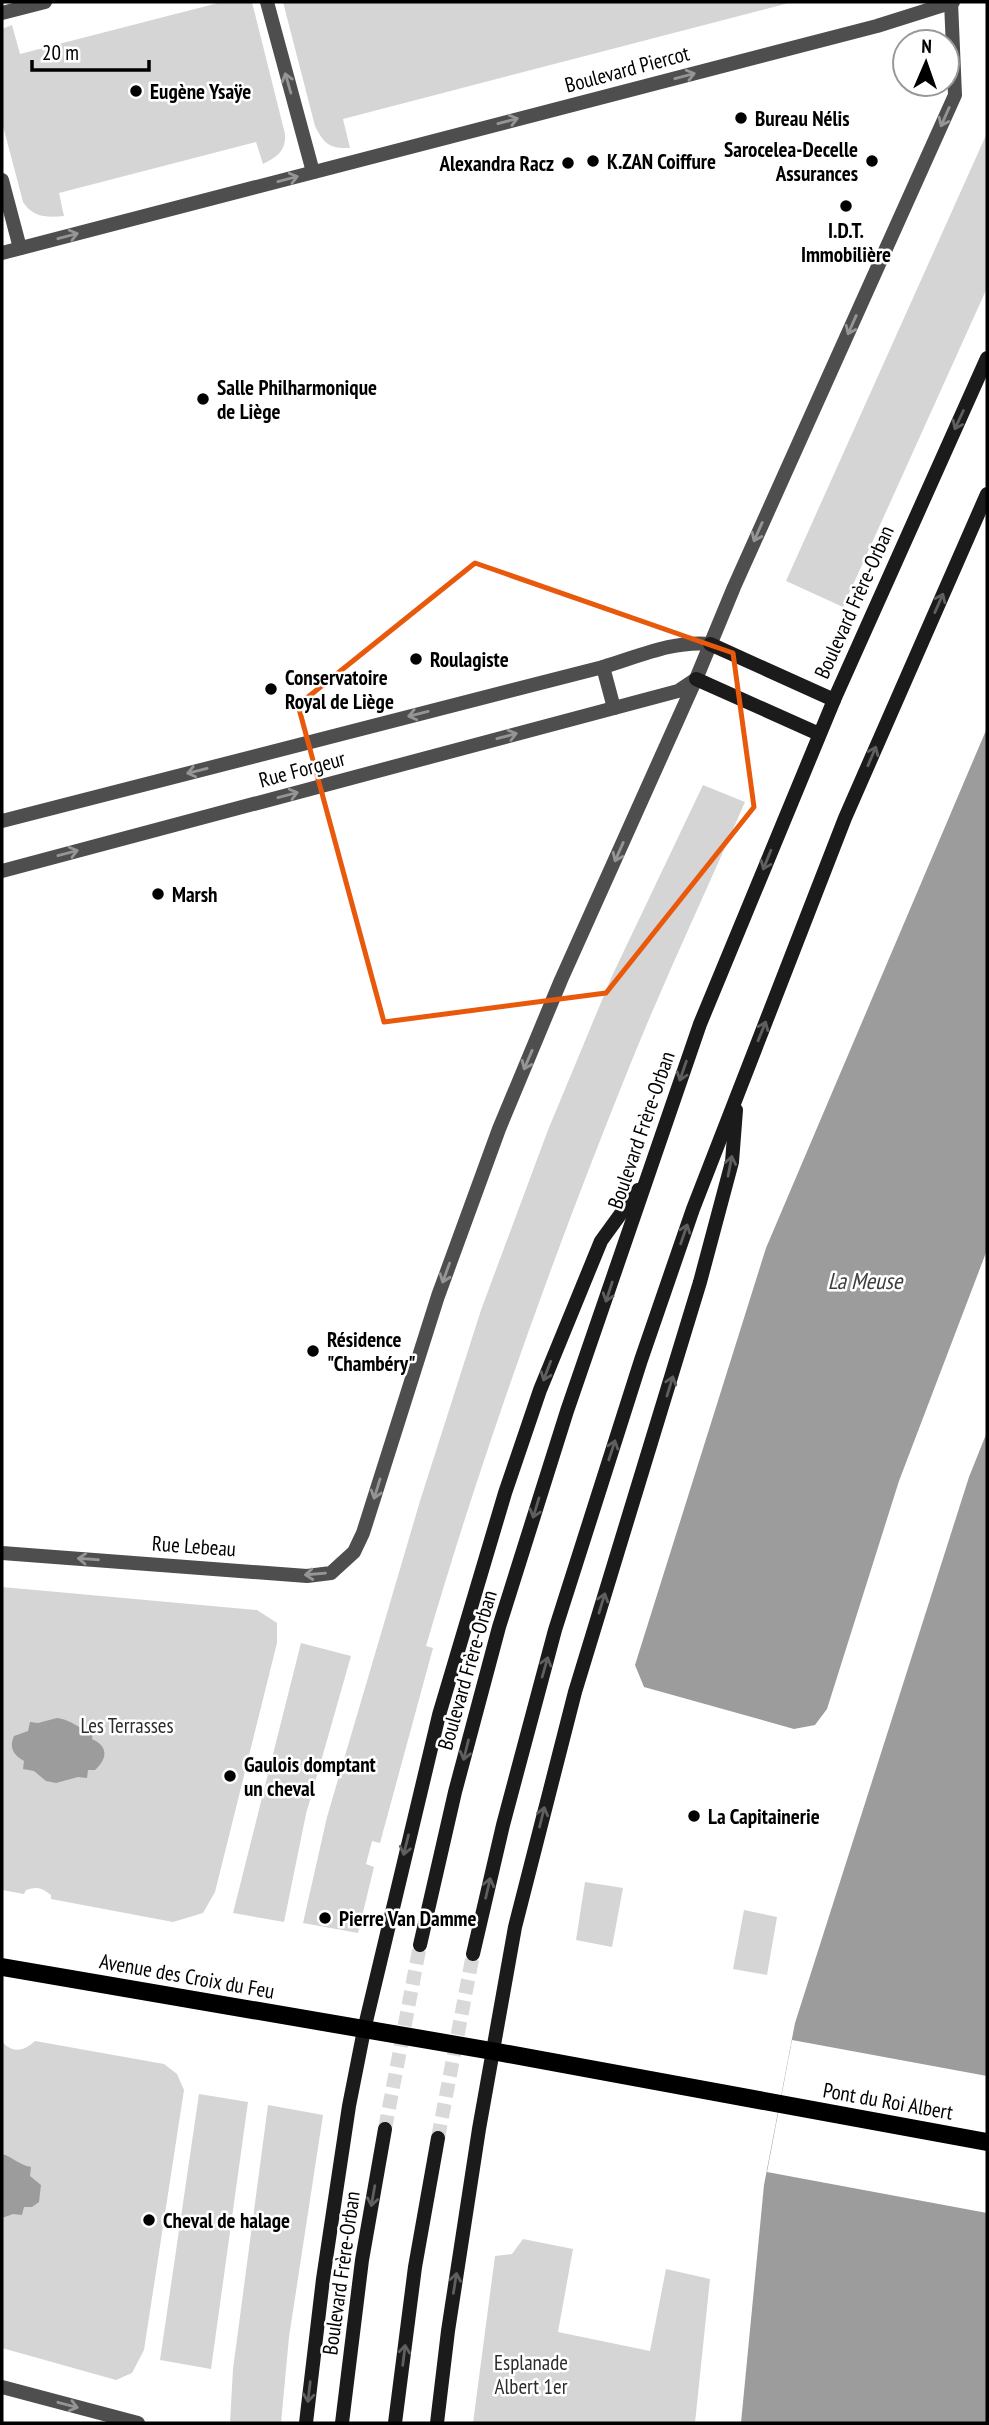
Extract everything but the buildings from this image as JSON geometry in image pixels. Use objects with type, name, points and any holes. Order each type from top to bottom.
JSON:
[{"type":"main road","name":"Boulevard Frère-Orban","points":[[420,1945],[455,1792],[499,1627],[537,1504],[700,1024],[819,734],[987,358]]},
{"type":"main road","points":[[473,1954],[503,1825],[555,1630],[654,1321],[693,1209],[845,818],[987,494]]},
{"type":"main road","points":[[710,644],[834,700]]},
{"type":"main road","points":[[696,679],[819,734]]},
{"type":"main road","points":[[437,2423],[448,2331],[492,2051],[515,1927],[575,1692],[675,1369],[718,1217],[732,1162],[737,1094]]},
{"type":"main road","points":[[306,2423],[325,2265],[364,2030],[435,1728],[505,1493],[540,1390],[601,1241],[645,1181]]},
{"type":"main road","name":"Avenue des Croix du Feu","points":[[2,1967],[364,2030]]},
{"type":"main road","points":[[364,2030],[492,2051]]},
{"type":"main road","name":"Pont du Roi Albert","points":[[492,2051],[987,2142]]},
{"type":"main road","name":"Boulevard Frère-Orban","points":[[342,2423],[362,2260],[385,2129]]},
{"type":"main road","points":[[395,2423],[415,2267],[438,2138]]},
{"type":"street","points":[[2,13],[45,2]]},
{"type":"street","points":[[267,2],[313,172]]},
{"type":"street","points":[[696,679],[955,95],[952,2]]},
{"type":"street","name":"Boulevard Piercot","points":[[2,253],[877,26],[952,2]]},
{"type":"street","points":[[2,180],[20,248]]},
{"type":"street","name":"Rue Forgeur","points":[[2,821],[694,642],[710,644]]},
{"type":"street","points":[[603,667],[614,708]]},
{"type":"street","name":"Rue Forgeur","points":[[2,871],[678,691],[696,679]]},
{"type":"street","name":"Rue Lebeau","points":[[2,1553],[307,1576],[331,1573],[354,1552],[363,1534],[438,1296],[499,1129],[561,980],[696,679]]},
{"type":"street","points":[[2,2387],[138,2423]]},
{"type":"highlighted area","points":[[475,563],[733,653],[754,807],[606,993],[384,1022],[298,705]]},
{"type":"green space","points":[[222,2],[252,2],[285,134],[280,153],[263,164],[256,142],[59,193],[64,216],[51,217],[31,211],[23,202],[2,122],[2,29],[12,25],[20,54]]},
{"type":"green space","points":[[283,2],[793,2],[343,119],[350,148],[343,148],[328,144],[315,126]]},
{"type":"green space","points":[[987,133],[987,288],[843,607],[786,581]]},
{"type":"green space","points":[[703,785],[745,802],[628,1070],[572,1212],[495,1428],[426,1646],[433,1648],[380,1843],[372,1841],[366,1864],[374,1867],[358,1933],[303,1923],[327,1817],[420,1501],[481,1310],[548,1130],[612,976]]},
{"type":"green space","name":"Les Terrasses","points":[[2,1587],[257,1610],[277,1623],[277,1643],[215,1892],[203,1913],[173,1922],[51,1899],[51,1895],[39,1888],[26,1890],[24,1894],[2,1890]]},
{"type":"green space","points":[[301,1643],[351,1656],[306,1814],[284,1922],[233,1913]]},
{"type":"green space","points":[[585,1882],[623,1888],[612,1947],[576,1940]]},
{"type":"green space","points":[[744,1910],[777,1917],[767,1975],[733,1969]]},
{"type":"green space","points":[[35,2041],[164,2064],[177,2074],[184,2090],[144,2350],[132,2373],[116,2380],[2,2348],[2,2042],[18,2050]]},
{"type":"green space","points":[[199,2094],[248,2102],[211,2369],[160,2360]]},
{"type":"green space","points":[[268,2105],[323,2115],[289,2337],[281,2423],[230,2423],[233,2369]]},
{"type":"green space","name":"Esplanade Albert 1er","points":[[523,2239],[573,2249],[558,2332],[650,2351],[666,2269],[710,2279],[695,2423],[473,2423],[495,2256],[512,2254]]},
{"type":"water","name":"La Meuse","points":[[987,728],[987,1250],[899,1481],[827,1709],[815,1725],[794,1729],[644,1687],[635,1665],[766,1248]]},
{"type":"water","points":[[987,1432],[987,2423],[741,2423],[764,2185],[795,2023],[969,1477]]},
{"type":"water","points":[[57,1718],[93,1732],[92,1739],[103,1749],[102,1761],[95,1770],[88,1770],[87,1778],[78,1777],[56,1783],[46,1781],[34,1771],[23,1769],[24,1761],[13,1750],[14,1736],[28,1731],[30,1722],[38,1723]]},
{"type":"water","points":[[2,2154],[31,2167],[30,2176],[41,2185],[39,2202],[32,2207],[24,2207],[22,2215],[13,2214],[2,2218]]},
{"type":"pier","points":[[792,2040],[987,2076],[987,2213],[767,2172]]},
{"type":"tunnel","points":[[385,2129],[420,1945]]},
{"type":"tunnel","points":[[438,2138],[473,1954]]},
{"type":"place","name":"Eugène Ysaÿe","points":[[136,91]]},
{"type":"place","name":"Bureau Nélis","points":[[741,118]]},
{"type":"place","name":"K.ZAN Coiffure","points":[[593,161]]},
{"type":"place","name":"Sarocelea-Decelle Assurances","points":[[872,161]]},
{"type":"place","name":"Alexandra Racz","points":[[568,163]]},
{"type":"place","name":"I.D.T. Immobilière","points":[[846,206]]},
{"type":"place","name":"Salle Philharmonique de Liège","points":[[203,399]]},
{"type":"place","name":"Roulagiste","points":[[416,659]]},
{"type":"place","name":"Conservatoire Royal de Liège","points":[[271,689]]},
{"type":"place","name":"Marsh","points":[[158,894]]},
{"type":"place","name":"Résidence \"Chambéry\"","points":[[313,1351]]},
{"type":"place","name":"Gaulois domptant un cheval","points":[[230,1776]]},
{"type":"place","name":"La Capitainerie","points":[[694,1816]]},
{"type":"place","name":"Pierre Van Damme","points":[[325,1918]]},
{"type":"place","name":"Cheval de halage","points":[[149,2220]]}]
